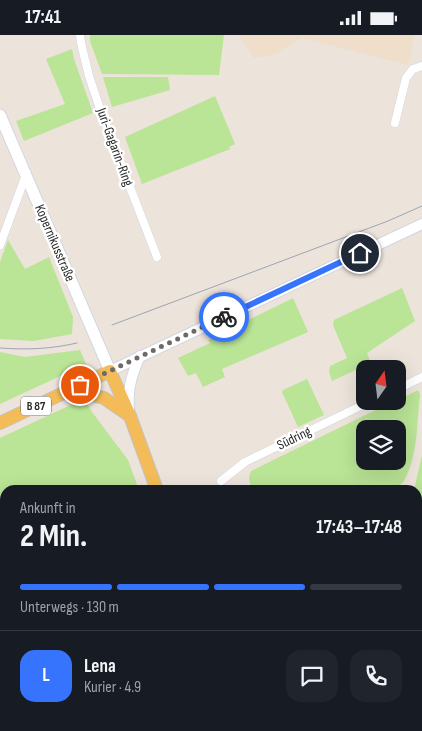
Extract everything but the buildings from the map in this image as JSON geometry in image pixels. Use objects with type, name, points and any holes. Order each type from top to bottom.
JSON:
[{"type":"main road","name":"Kopernikusstraße","points":[[0,115],[3,129],[26,175],[110,371]]},
{"type":"main road","name":"B 87","points":[[0,423],[110,371]]},
{"type":"main road","points":[[110,371],[130,416],[155,485]]},
{"type":"main road","points":[[71,390],[104,398],[130,416]]},
{"type":"street","name":"Juri-Gagarin-Ring","points":[[80,35],[80,43],[101,112],[157,257]]},
{"type":"street","points":[[395,123],[406,78],[412,69],[422,65]]},
{"type":"street","points":[[0,245],[26,175]]},
{"type":"street","points":[[110,371],[422,224]]},
{"type":"street","points":[[130,416],[128,399],[134,370],[140,356]]},
{"type":"street","points":[[406,385],[422,377]]},
{"type":"street","name":"Südring","points":[[221,481],[245,462],[356,408]]},
{"type":"shaded area","points":[[239,35],[415,35],[408,65],[302,38],[275,54],[254,58]]},
{"type":"green space","points":[[90,35],[224,35],[219,75],[102,74],[90,41]]},
{"type":"green space","points":[[72,49],[93,113],[24,141],[16,121],[65,104],[46,59]]},
{"type":"green space","points":[[103,77],[168,77],[170,90],[112,107]]},
{"type":"green space","points":[[215,96],[235,144],[229,147],[230,149],[142,184],[125,137]]},
{"type":"green space","points":[[8,240],[25,269],[49,257],[73,317],[72,334],[34,341],[0,339],[0,262]]},
{"type":"green space","points":[[402,288],[415,321],[367,353],[370,360],[356,360],[356,370],[332,381],[329,372],[330,366],[347,358],[333,325],[334,320]]},
{"type":"green space","points":[[293,298],[308,332],[222,369],[225,377],[203,387],[196,373],[188,376],[178,358],[210,343],[208,340]]},
{"type":"green space","points":[[80,350],[86,364],[0,404],[0,352],[25,357]]},
{"type":"green space","points":[[307,379],[324,415],[298,427],[282,392]]},
{"type":"green space","points":[[418,390],[420,394],[412,459],[405,479],[400,485],[250,485],[249,477],[251,471],[376,410],[406,410],[406,396]]},
{"type":"green space","points":[[75,403],[88,405],[128,460],[137,485],[0,485],[0,438]]},
{"type":"green space","points":[[422,455],[422,485],[415,485]]},
{"type":"tram line","points":[[112,325],[388,221],[422,206]]},
{"type":"tram line","points":[[0,348],[39,349],[77,343]]},
{"type":"way so far","points":[[80,385],[224,317]]},
{"type":"route","points":[[224,317],[360,253]]}]
